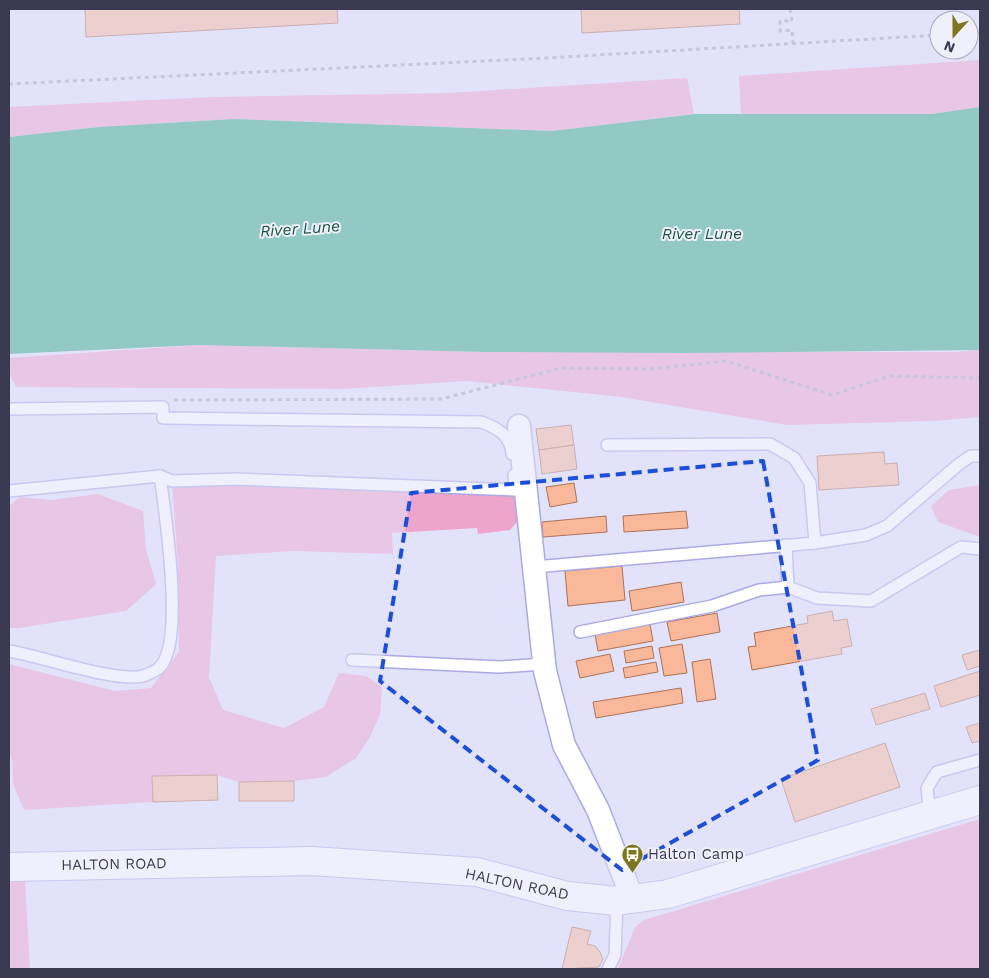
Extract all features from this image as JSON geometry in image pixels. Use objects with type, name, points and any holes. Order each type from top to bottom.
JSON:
[{"type":"street","points":[[519,426],[544,664],[564,744],[598,810],[625,900]]},
{"type":"street","name":"HALTON ROAD","points":[[9,867],[312,860],[477,872],[567,896],[625,900],[668,894],[980,800]]},
{"type":"lane","points":[[9,409],[164,407],[163,418],[481,422],[494,427],[511,444],[515,490],[236,478],[172,481],[160,476],[9,491]]},
{"type":"lane","points":[[607,445],[770,444],[794,458],[810,483],[815,543]]},
{"type":"lane","points":[[534,567],[815,543],[866,535],[887,526],[959,464],[971,456],[980,456]]},
{"type":"lane","points":[[9,651],[122,676],[142,676],[160,668],[167,654],[173,608],[168,533],[160,476]]},
{"type":"lane","points":[[786,545],[788,587]]},
{"type":"lane","points":[[580,632],[712,606],[758,590],[788,587],[818,598],[871,601],[961,547],[980,549]]},
{"type":"lane","points":[[352,660],[499,667],[544,664]]},
{"type":"lane","points":[[930,814],[928,788],[937,772],[980,760]]},
{"type":"lane","points":[[608,969],[615,955],[625,900]]},
{"type":"path","points":[[790,9],[792,21],[780,22],[780,31],[792,30],[793,43]]},
{"type":"path","points":[[9,84],[556,57],[929,36]]},
{"type":"path","points":[[166,400],[441,400],[562,368],[650,369],[726,361],[832,395],[890,376],[980,378]]},
{"type":"highlighted area","points":[[763,461],[818,760],[622,870],[380,681],[411,493]]},
{"type":"shaded area","points":[[980,60],[980,107],[932,114],[741,114],[739,76]]},
{"type":"shaded area","points":[[687,78],[694,114],[552,131],[234,119],[99,127],[9,137],[9,107],[213,97],[448,93]]},
{"type":"shaded area","points":[[199,345],[486,352],[952,352],[980,350],[980,417],[933,421],[787,425],[622,397],[467,381],[342,389],[16,387],[9,373],[9,358]]},
{"type":"shaded area","points":[[172,481],[515,490],[517,522],[510,530],[478,534],[477,528],[392,533],[393,554],[294,551],[216,556],[209,677],[223,710],[284,728],[324,707],[339,673],[366,676],[382,687],[380,714],[370,737],[356,758],[326,777],[294,781],[239,782],[217,775],[153,776],[153,802],[24,810],[13,783],[12,760],[9,753],[9,664],[115,691],[151,688],[179,652],[178,564]]},
{"type":"shaded area","points":[[980,485],[980,537],[938,522],[931,506],[949,490]]},
{"type":"shaded area","points":[[98,494],[143,511],[146,549],[156,584],[126,611],[9,628],[9,506],[20,497],[51,500]]},
{"type":"shaded area","points":[[980,819],[980,969],[618,969],[635,927],[644,920]]},
{"type":"shaded area","points":[[25,880],[30,969],[9,969],[9,881]]},
{"type":"water","name":"River Lune","points":[[980,107],[980,350],[684,353],[486,352],[199,345],[9,354],[9,137],[99,127],[234,119],[552,131],[695,114],[932,114]]},
{"type":"building","points":[[85,9],[337,9],[338,23],[86,37]]},
{"type":"building","points":[[581,9],[739,9],[740,24],[582,33]]},
{"type":"building","points":[[571,425],[574,445],[539,450],[536,429]]},
{"type":"building","points":[[574,445],[577,469],[542,474],[539,450]]},
{"type":"building","points":[[884,452],[885,464],[897,463],[899,485],[819,490],[817,456]]},
{"type":"building","points":[[574,483],[577,502],[550,507],[546,487]]},
{"type":"building","points":[[686,511],[688,528],[624,532],[623,516]]},
{"type":"building","points":[[606,516],[607,532],[543,537],[542,522]]},
{"type":"building","points":[[622,566],[625,600],[568,606],[565,571]]},
{"type":"building","points":[[681,582],[684,602],[632,611],[629,591]]},
{"type":"building","points":[[832,611],[834,621],[847,619],[852,646],[841,648],[842,654],[752,670],[748,647],[756,646],[754,633],[808,623],[807,616]]},
{"type":"building","points":[[717,613],[720,632],[671,641],[667,622]]},
{"type":"building","points":[[650,624],[653,641],[598,651],[595,634]]},
{"type":"building","points":[[682,644],[687,673],[664,676],[659,648]]},
{"type":"building","points":[[652,646],[654,658],[626,663],[624,651]]},
{"type":"building","points":[[980,650],[980,666],[967,670],[962,655]]},
{"type":"building","points":[[610,654],[614,671],[580,678],[576,661]]},
{"type":"building","points":[[710,659],[716,699],[697,702],[692,662]]},
{"type":"building","points":[[656,662],[658,672],[625,678],[623,668]]},
{"type":"building","points":[[980,671],[980,695],[941,707],[934,686]]},
{"type":"building","points":[[681,688],[683,703],[596,718],[593,702]]},
{"type":"building","points":[[925,693],[930,709],[876,725],[871,709]]},
{"type":"building","points":[[980,723],[980,741],[972,743],[966,727]]},
{"type":"building","points":[[885,743],[900,787],[795,822],[781,779]]},
{"type":"building","points":[[217,775],[218,800],[153,802],[152,776]]},
{"type":"building","points":[[294,781],[294,801],[239,801],[239,782]]},
{"type":"building","points":[[572,927],[591,931],[587,944],[595,946],[600,952],[603,959],[599,967],[562,969]]},
{"type":"place","name":"Halton Camp","points":[[632,873]]}]
